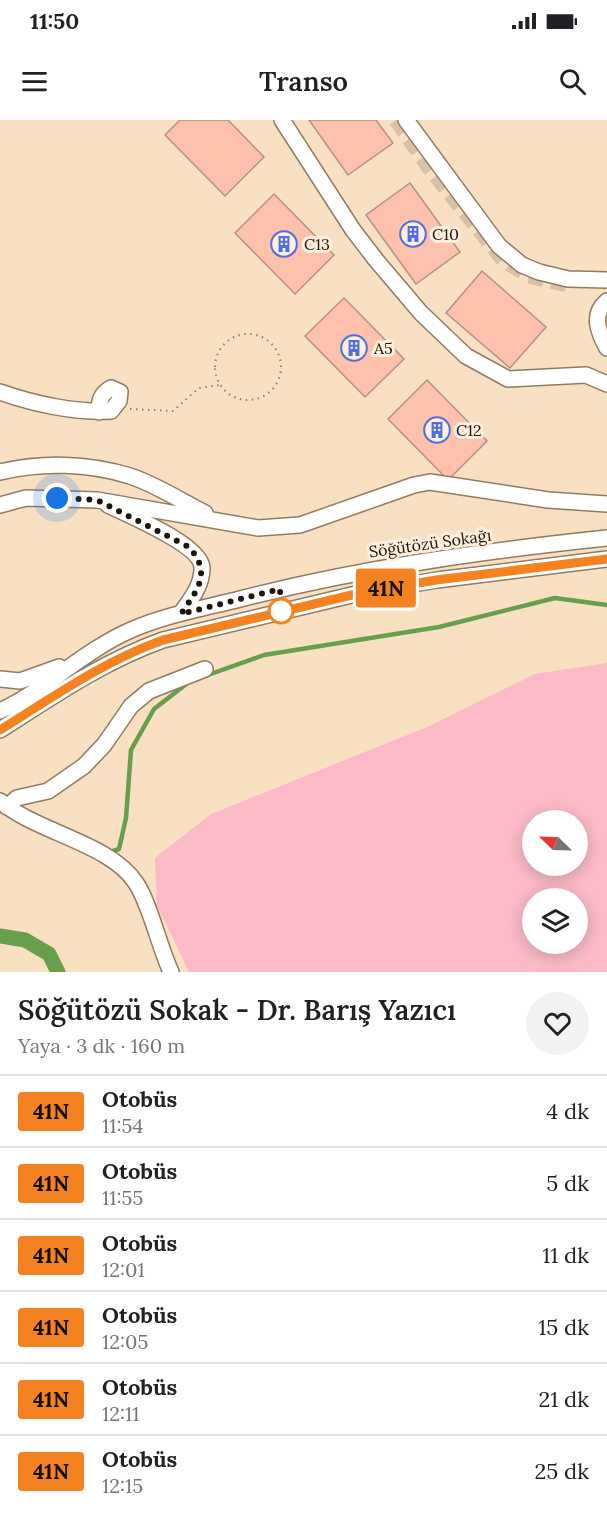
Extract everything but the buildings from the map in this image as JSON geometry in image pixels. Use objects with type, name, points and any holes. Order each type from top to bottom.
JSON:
[{"type":"street","points":[[282,120],[353,230],[376,260],[421,313],[466,356],[508,379],[586,375],[607,384]]},
{"type":"street","points":[[406,120],[499,246],[522,265],[568,279],[607,280]]},
{"type":"street","points":[[607,301],[599,308],[597,326],[607,348]]},
{"type":"street","points":[[0,392],[65,408],[106,410]]},
{"type":"street","points":[[0,472],[49,465],[94,468],[131,477],[222,522]]},
{"type":"street","points":[[131,477],[136,486],[131,504]]},
{"type":"street","points":[[0,505],[26,498],[97,500],[131,504],[258,528],[300,525],[414,485],[430,482],[548,500],[607,504]]},
{"type":"street","points":[[97,500],[189,547],[200,559],[202,567],[198,589],[181,614]]},
{"type":"street","name":"Söğütözü Sokağı","points":[[0,711],[40,689],[78,659],[130,630],[181,614],[317,580],[382,567],[607,538]]},
{"type":"street","points":[[0,730],[100,668],[134,650],[163,640],[360,593],[436,580],[607,559]]},
{"type":"street","points":[[0,679],[20,681],[78,659]]},
{"type":"street","points":[[171,972],[160,948],[141,891],[118,864],[94,850],[20,816],[4,804],[17,798],[48,791],[84,766],[104,745],[131,706],[149,690],[205,669]]},
{"type":"path","points":[[243,334],[254,334],[273,345],[280,365],[279,376],[267,393],[248,400],[228,393],[220,385],[216,375],[217,354],[232,338],[243,334]]},
{"type":"path","points":[[106,410],[172,411],[199,388],[220,385]]},
{"type":"shaded area","points":[[607,663],[607,972],[189,972],[157,905],[155,858],[211,814],[427,727],[535,674]]},
{"type":"waterway","points":[[205,676],[264,655],[439,627],[555,598],[607,605]]},
{"type":"waterway","points":[[110,852],[119,849],[126,818],[131,750],[154,709],[189,682]]},
{"type":"waterway","points":[[0,936],[25,940],[49,954],[58,972]]},
{"type":"tunnel","points":[[396,120],[429,168],[503,260],[529,276],[568,285]]},
{"type":"bus line","name":"41N","points":[[0,730],[100,668],[134,650],[163,640],[360,593],[436,580],[607,559]]},
{"type":"place","name":"C10","points":[[413,234]]},
{"type":"place","name":"C13","points":[[284,244]]},
{"type":"place","name":"A5","points":[[354,348]]},
{"type":"place","name":"C12","points":[[437,430]]},
{"type":"route","points":[[57,498],[97,500],[189,547],[200,559],[202,567],[198,589],[181,614],[280,589],[281,611]]}]
